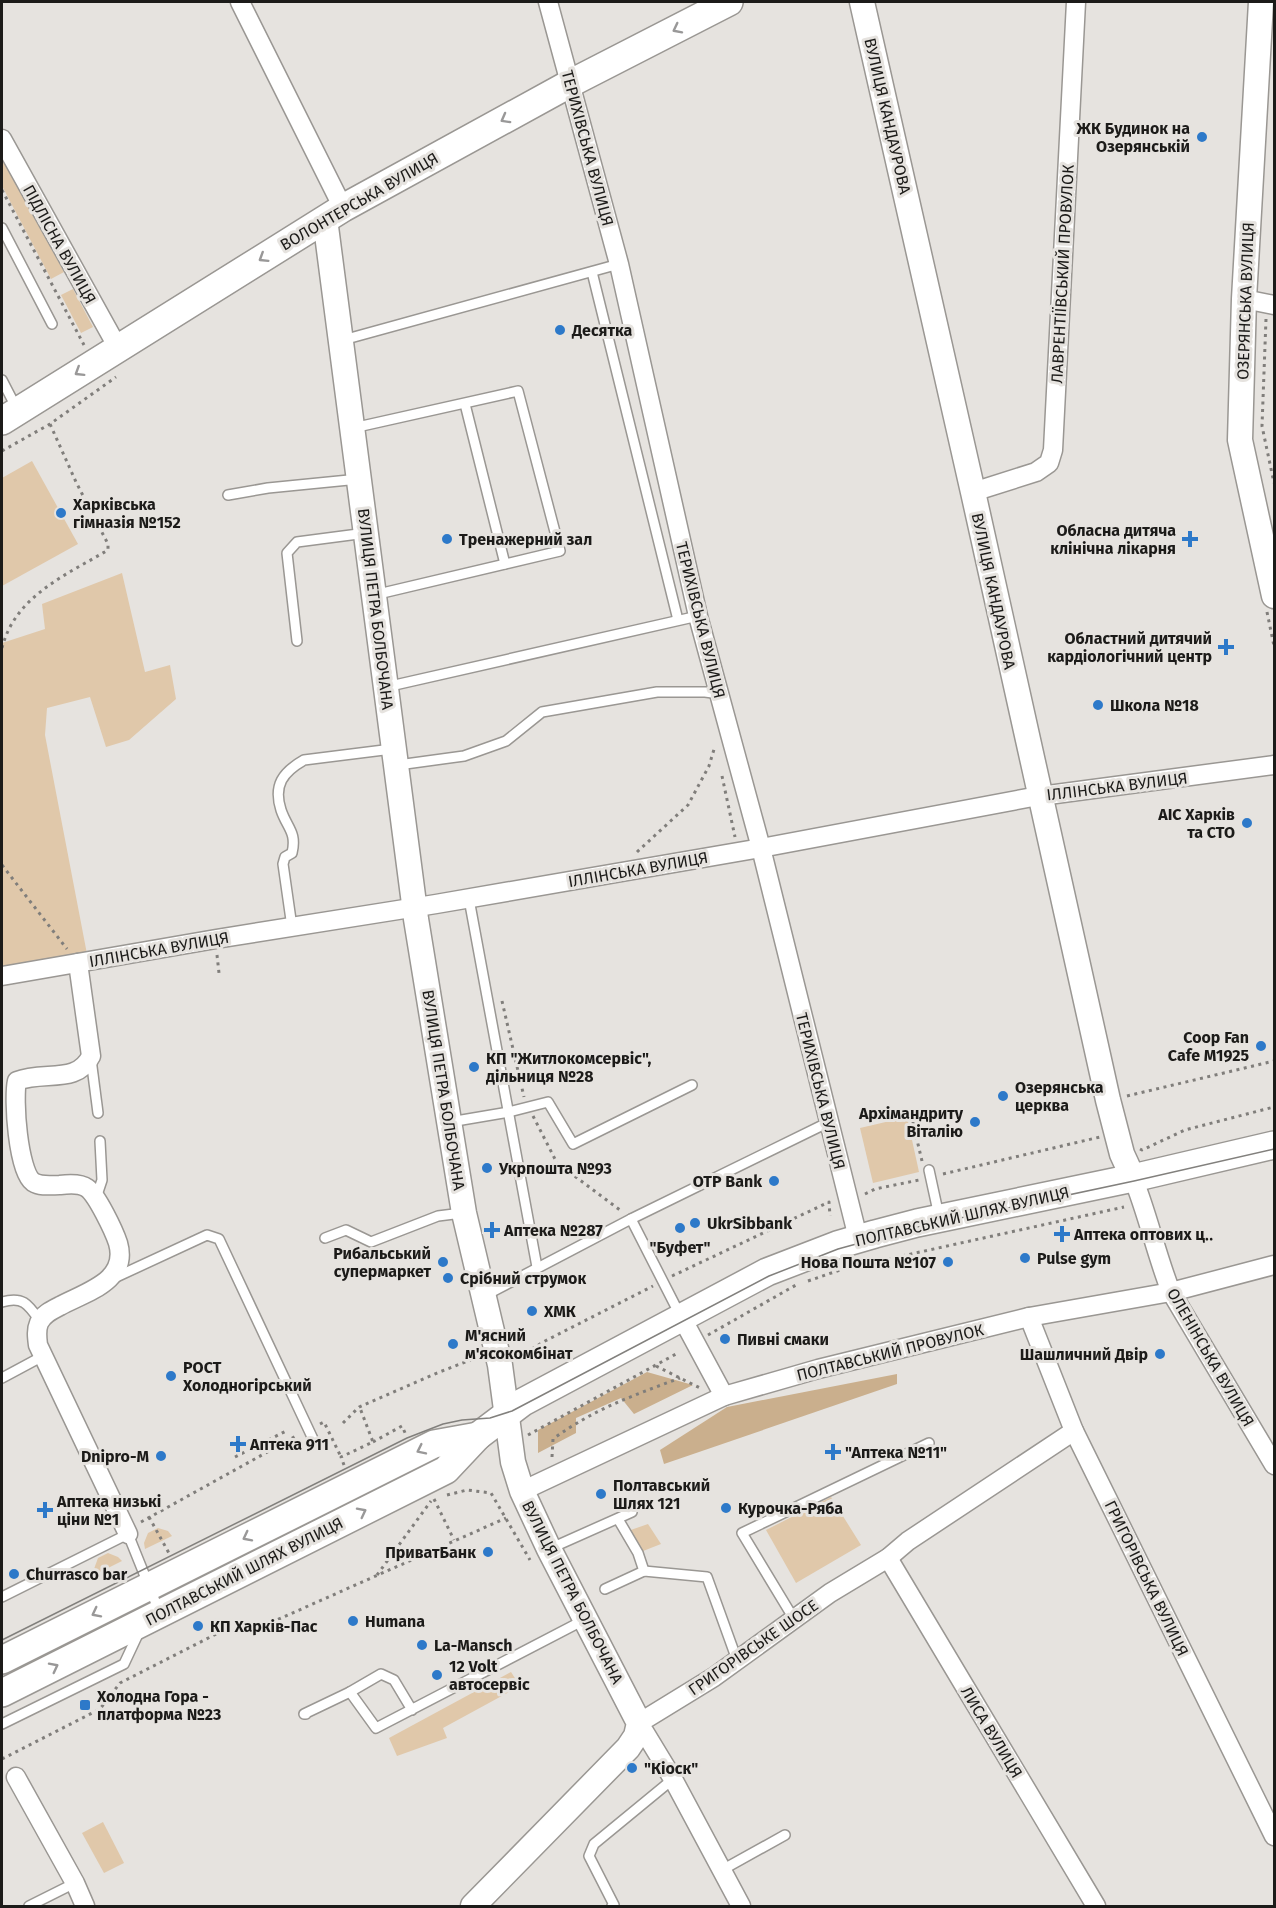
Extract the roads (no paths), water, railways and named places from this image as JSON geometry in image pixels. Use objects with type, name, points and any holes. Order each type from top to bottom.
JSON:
[{"type":"main road","name":"ВОЛОНТЕРСЬКА ВУЛИЦЯ","points":[[10,416],[334,214],[571,83],[729,2]]},
{"type":"main road","name":"ПОЛТАВСЬКИЙ ШЛЯХ ВУЛИЦЯ","points":[[2,1693],[446,1470],[477,1436],[523,1402],[767,1272],[858,1238],[1275,1145]]},
{"type":"main road","name":"ПОЛТАВСЬКИЙ ШЛЯХ ВУЛИЦЯ","points":[[2,1660],[434,1444],[477,1436]]},
{"type":"street","name":"ВУЛИЦЯ ПЕТРА БОЛБОЧАНА","points":[[240,2],[334,214],[341,340],[415,908],[464,1213],[500,1365],[513,1462],[522,1491],[549,1550],[639,1722],[673,1779],[741,1906]]},
{"type":"street","name":"ТЕРИХІВСЬКА ВУЛИЦЯ","points":[[548,2],[619,264],[698,616],[761,848],[858,1238]]},
{"type":"street","name":"ВУЛИЦЯ КАНДАУРОВА","points":[[862,2],[1108,1100],[1122,1154],[1133,1178]]},
{"type":"street","name":"ЛАВРЕНТІЇВСЬКИЙ ПРОВУЛОК","points":[[973,492],[1036,472],[1049,463],[1053,450],[1076,2]]},
{"type":"street","name":"ОЗЕРЯНСЬКА ВУЛИЦЯ","points":[[1261,2],[1262,302],[1240,440],[1275,596]]},
{"type":"street","name":"ПІДЛІСНА ВУЛИЦЯ","points":[[4,148],[118,348]]},
{"type":"street","name":"ІЛЛІНСЬКА ВУЛИЦЯ","points":[[2,976],[78,963],[142,948],[415,908],[761,848],[1039,796],[1275,765]]},
{"type":"street","points":[[78,963],[91,1056],[86,1066],[73,1073],[28,1076],[17,1081],[15,1091],[21,1156],[24,1169],[33,1182],[44,1186],[70,1184],[85,1186],[96,1198],[118,1244],[119,1266],[110,1280],[50,1311],[40,1321],[37,1332],[38,1345],[130,1530]]},
{"type":"street","name":"ОЛЕНІНСЬКА ВУЛИЦЯ","points":[[1133,1178],[1171,1292],[1275,1465]]},
{"type":"street","name":"ПОЛТАВСЬКИЙ ПРОВУЛОК","points":[[522,1491],[724,1396],[818,1369],[1029,1317],[1171,1292],[1275,1265]]},
{"type":"street","name":"ГРИГОРІВСЬКА ВУЛИЦЯ","points":[[1029,1317],[1074,1431],[1275,1836]]},
{"type":"street","points":[[682,1318],[724,1396]]},
{"type":"street","name":"ГРИГОРІВСЬКЕ ШОСЕ","points":[[639,1722],[714,1677],[830,1593],[888,1558],[908,1541],[1074,1431]]},
{"type":"street","name":"ЛИСА ВУЛИЦЯ","points":[[888,1558],[1096,1906]]},
{"type":"street","points":[[473,1906],[628,1748],[636,1736],[639,1722]]},
{"type":"street","points":[[16,1777],[75,1883],[85,1906]]},
{"type":"lane","points":[[2,228],[52,324]]},
{"type":"lane","points":[[341,340],[619,264]]},
{"type":"lane","points":[[592,272],[678,620]]},
{"type":"lane","points":[[2,380],[10,416]]},
{"type":"lane","points":[[352,428],[518,391],[560,551],[374,595]]},
{"type":"lane","points":[[465,404],[505,564]]},
{"type":"lane","points":[[228,495],[268,488],[359,479]]},
{"type":"lane","points":[[297,640],[287,553],[297,542],[366,533]]},
{"type":"lane","points":[[386,687],[698,616]]},
{"type":"lane","points":[[292,927],[283,864],[285,857],[292,853],[295,843],[292,829],[282,811],[278,793],[282,777],[291,767],[304,760],[464,756],[506,741],[542,712],[657,692],[720,694]]},
{"type":"lane","points":[[469,898],[537,1267]]},
{"type":"lane","points":[[91,1056],[98,1113]]},
{"type":"lane","points":[[449,1122],[509,1112],[548,1102],[573,1144],[692,1085]]},
{"type":"lane","points":[[484,1296],[631,1218],[829,1122]]},
{"type":"lane","points":[[96,1198],[102,1180],[100,1141]]},
{"type":"lane","points":[[929,1175],[940,1219]]},
{"type":"lane","points":[[325,1238],[346,1230],[371,1242],[438,1216],[464,1213]]},
{"type":"lane","points":[[631,1218],[682,1318]]},
{"type":"lane","points":[[110,1280],[207,1235],[219,1239],[313,1439]]},
{"type":"lane","points":[[2,1302],[14,1299],[27,1304],[40,1321]]},
{"type":"lane","points":[[2,1378],[43,1356]]},
{"type":"lane","points":[[794,1619],[742,1533],[928,1443]]},
{"type":"lane","points":[[549,1550],[632,1512]]},
{"type":"lane","points":[[618,1519],[638,1553],[644,1571]]},
{"type":"lane","points":[[2,1597],[130,1530],[148,1587],[152,1618],[124,1664],[2,1724]]},
{"type":"lane","points":[[605,1589],[644,1571],[707,1577],[737,1660]]},
{"type":"lane","points":[[350,1692],[376,1728],[586,1619]]},
{"type":"lane","points":[[306,1714],[304,1714],[381,1674],[394,1680],[412,1710]]},
{"type":"lane","points":[[613,1906],[589,1856],[594,1844],[673,1779]]},
{"type":"lane","points":[[722,1870],[785,1835]]},
{"type":"lane","points":[[29,1906],[75,1883]]},
{"type":"tram line","points":[[2,1640],[407,1438],[443,1424],[490,1418],[512,1411],[769,1276],[838,1249],[918,1227],[1274,1149]]},
{"type":"place","name":"ЖК Будинок на Озерянській","points":[[1202,137]]},
{"type":"place","name":"Десятка","points":[[560,330]]},
{"type":"place","name":"Харківська гімназія №152","points":[[61,513]]},
{"type":"place","name":"Тренажерний зал","points":[[447,539]]},
{"type":"place","name":"Обласна дитяча клінічна лікарня","points":[[1190,539]]},
{"type":"place","name":"Областний дитячий кардіологічний центр","points":[[1226,647]]},
{"type":"place","name":"Школа №18","points":[[1098,705]]},
{"type":"place","name":"АІС Харків та СТО","points":[[1247,823]]},
{"type":"place","name":"Coop Fan Cafe M1925","points":[[1261,1046]]},
{"type":"place","name":"КП \"Житлокомсервіс\", дільниця №28","points":[[474,1067]]},
{"type":"place","name":"Озерянська церква","points":[[1003,1096]]},
{"type":"place","name":"Архімандриту Віталію","points":[[975,1122]]},
{"type":"place","name":"Укрпошта №93","points":[[487,1168]]},
{"type":"place","name":"OTP Bank","points":[[774,1181]]},
{"type":"place","name":"UkrSibbank","points":[[695,1223]]},
{"type":"place","name":"\"Буфет\"","points":[[680,1228]]},
{"type":"place","name":"Аптека №287","points":[[492,1230]]},
{"type":"place","name":"Аптека оптових ц‥","points":[[1062,1234]]},
{"type":"place","name":"Pulse gym","points":[[1025,1258]]},
{"type":"place","name":"Рибальський супермаркет","points":[[443,1262]]},
{"type":"place","name":"Нова Пошта №107","points":[[948,1262]]},
{"type":"place","name":"Срібний струмок","points":[[448,1278]]},
{"type":"place","name":"ХМК","points":[[532,1311]]},
{"type":"place","name":"Пивні смаки","points":[[725,1339]]},
{"type":"place","name":"М'ясний м'ясокомбінат","points":[[453,1344]]},
{"type":"place","name":"Шашличний Двір","points":[[1160,1354]]},
{"type":"place","name":"РОСТ Холодногірський","points":[[171,1376]]},
{"type":"place","name":"Аптека 911","points":[[238,1444]]},
{"type":"place","name":"\"Аптека №11\"","points":[[833,1452]]},
{"type":"place","name":"Dnipro-M","points":[[161,1456]]},
{"type":"place","name":"Полтавський Шлях 121","points":[[601,1494]]},
{"type":"place","name":"Курочка-Ряба","points":[[726,1508]]},
{"type":"place","name":"Аптека низькі ціни №1","points":[[45,1510]]},
{"type":"place","name":"ПриватБанк","points":[[488,1552]]},
{"type":"place","name":"Churrasco bar","points":[[14,1574]]},
{"type":"place","name":"Humana","points":[[353,1621]]},
{"type":"place","name":"КП Харків-Пас","points":[[198,1626]]},
{"type":"place","name":"La-Mansch","points":[[422,1645]]},
{"type":"place","name":"12 Volt автосервіс","points":[[437,1675]]},
{"type":"place","name":"Холодна Гора - платформа №23","points":[[85,1705]]},
{"type":"place","name":"\"Кіоск\"","points":[[632,1768]]}]
